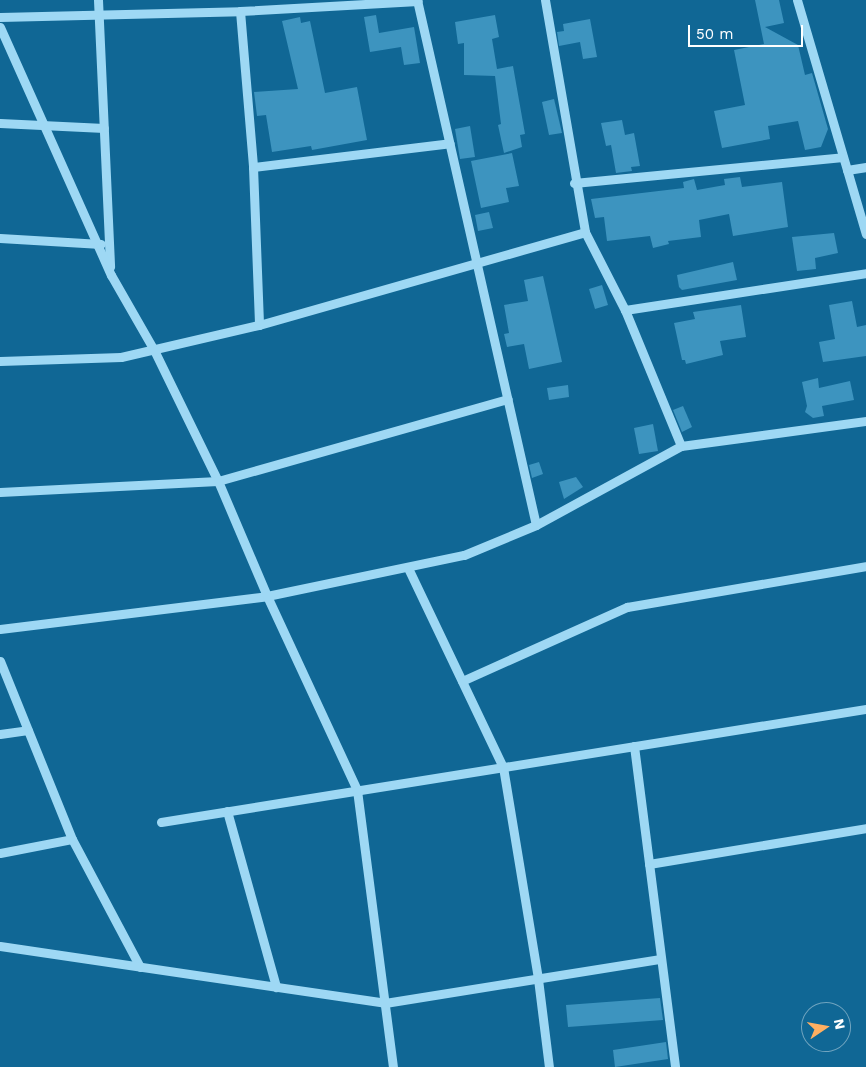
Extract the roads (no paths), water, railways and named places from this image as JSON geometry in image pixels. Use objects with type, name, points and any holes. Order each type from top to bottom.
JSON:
[{"type":"street","points":[[98,0],[111,275]]},
{"type":"street","points":[[545,0],[574,183],[585,232],[625,310],[681,446]]},
{"type":"street","points":[[797,0],[866,234]]},
{"type":"street","points":[[0,17],[240,11],[418,1],[536,525]]},
{"type":"street","points":[[240,11],[254,167],[259,324]]},
{"type":"street","points":[[0,27],[111,275],[154,350],[218,481],[266,596],[358,790],[393,1067]]},
{"type":"street","points":[[0,123],[104,128]]},
{"type":"street","points":[[254,167],[450,143]]},
{"type":"street","points":[[574,183],[843,157]]},
{"type":"street","points":[[847,170],[866,167]]},
{"type":"street","points":[[0,361],[121,357],[154,350],[259,324],[477,265],[585,232]]},
{"type":"street","points":[[0,238],[109,245]]},
{"type":"street","points":[[625,310],[866,273]]},
{"type":"street","points":[[0,492],[218,481],[508,399]]},
{"type":"street","points":[[0,629],[266,596],[464,555],[536,525],[681,446],[866,421]]},
{"type":"street","points":[[462,681],[627,607],[866,566]]},
{"type":"street","points":[[408,568],[503,767],[538,979],[549,1067]]},
{"type":"street","points":[[0,661],[72,839],[140,967]]},
{"type":"street","points":[[161,822],[866,709]]},
{"type":"street","points":[[0,734],[28,730]]},
{"type":"street","points":[[634,746],[675,1067]]},
{"type":"street","points":[[227,811],[246,870],[276,988]]},
{"type":"street","points":[[649,864],[866,828]]},
{"type":"street","points":[[0,853],[72,839]]},
{"type":"street","points":[[0,946],[385,1003],[661,958]]}]
